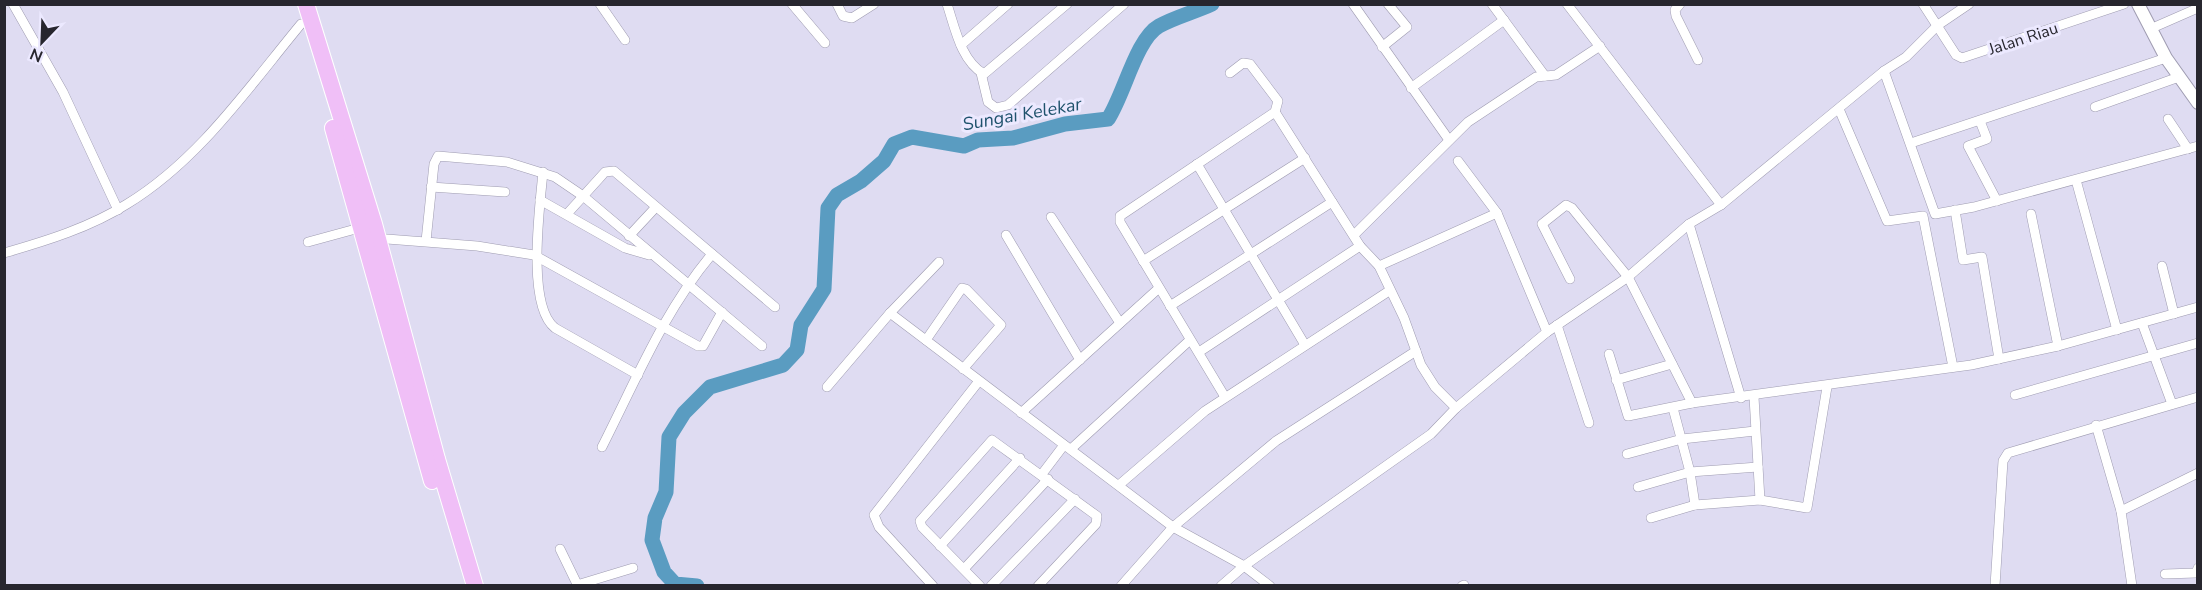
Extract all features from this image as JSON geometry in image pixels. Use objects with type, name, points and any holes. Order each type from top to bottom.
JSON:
[{"type":"highway","points":[[305,10],[370,232],[464,585]]},
{"type":"highway","points":[[408,376],[475,585]]},
{"type":"street","points":[[13,4],[63,92],[118,210]]},
{"type":"street","points":[[600,4],[625,40]]},
{"type":"street","points":[[837,4],[843,16],[852,18],[873,4]]},
{"type":"street","points":[[961,45],[1008,4]]},
{"type":"street","points":[[981,73],[984,74],[1067,4]]},
{"type":"street","points":[[949,6],[961,45],[981,73],[988,102],[996,108],[1008,105],[1124,4]]},
{"type":"street","points":[[1353,4],[1449,140]]},
{"type":"street","points":[[1382,47],[1407,27],[1388,4]]},
{"type":"street","points":[[1492,4],[1545,76]]},
{"type":"street","points":[[1567,4],[1721,205]]},
{"type":"street","points":[[1680,4],[1675,10],[1676,16],[1698,60]]},
{"type":"street","points":[[1923,4],[1938,25]]},
{"type":"street","points":[[1221,585],[1244,566],[1431,434],[1456,408],[1547,332],[1628,277],[1689,224],[1721,205],[1884,71],[1906,57],[1938,25],[1969,4]]},
{"type":"street","name":"Jalan Riau","points":[[1938,25],[1956,55],[1962,58],[2124,4]]},
{"type":"street","points":[[2138,4],[2166,58],[2198,103]]},
{"type":"street","points":[[795,5],[825,43]]},
{"type":"street","points":[[2150,29],[2198,8]]},
{"type":"street","points":[[4,253],[82,226],[118,210],[146,191],[206,140],[305,10]]},
{"type":"street","points":[[1412,87],[1504,20]]},
{"type":"street","points":[[1354,235],[1449,140],[1482,113],[1536,77],[1556,75],[1600,46]]},
{"type":"street","points":[[1911,143],[1980,122],[2166,58]]},
{"type":"street","points":[[1226,396],[1158,288],[1120,222],[1120,216],[1275,112],[1278,101],[1250,64],[1243,63],[1230,73]]},
{"type":"street","points":[[1884,71],[1935,214]]},
{"type":"street","points":[[2095,107],[2179,77]]},
{"type":"street","points":[[1839,109],[1887,220],[1935,214],[1997,201],[2193,148],[2168,119]]},
{"type":"street","points":[[1275,112],[1360,246],[1379,266],[1431,382],[1456,408]]},
{"type":"street","points":[[1980,122],[1987,139],[1968,146],[1997,201]]},
{"type":"street","points":[[426,241],[436,158],[442,155],[507,162],[543,172],[583,196],[762,346]]},
{"type":"street","points":[[1143,261],[1305,158]]},
{"type":"street","points":[[1458,161],[1497,213],[1547,332]]},
{"type":"street","points":[[1197,164],[1305,345]]},
{"type":"street","points":[[567,214],[605,172],[611,170],[775,307]]},
{"type":"street","points":[[543,172],[534,255],[545,316],[550,324],[638,375]]},
{"type":"street","points":[[2076,180],[2117,330]]},
{"type":"street","points":[[431,187],[505,192]]},
{"type":"street","points":[[540,200],[628,250],[651,255]]},
{"type":"street","points":[[1170,306],[1332,202]]},
{"type":"street","points":[[1570,279],[1542,224],[1566,206],[1572,208],[1628,277],[1692,403]]},
{"type":"street","points":[[629,236],[656,207]]},
{"type":"street","points":[[1955,210],[1963,260],[1982,257],[1999,359]]},
{"type":"street","points":[[1379,266],[1497,213]]},
{"type":"street","points":[[2031,214],[2058,346]]},
{"type":"street","points":[[1923,216],[1953,367]]},
{"type":"street","points":[[1051,217],[1120,323]]},
{"type":"street","points":[[1689,224],[1741,398]]},
{"type":"street","points":[[308,242],[370,232],[534,255],[696,345],[703,346],[722,312]]},
{"type":"street","points":[[1006,235],[1080,360]]},
{"type":"street","points":[[1199,352],[1360,246]]},
{"type":"street","points":[[602,447],[662,326],[687,284],[712,254]]},
{"type":"street","points":[[827,387],[890,313],[939,262]]},
{"type":"street","points":[[2162,266],[2174,314]]},
{"type":"street","points":[[926,340],[962,288],[966,288],[1001,325],[963,369]]},
{"type":"street","points":[[1021,413],[1158,288]]},
{"type":"street","points":[[1119,484],[1193,420],[1226,396],[1389,291]]},
{"type":"street","points":[[1609,354],[1628,416],[1692,403],[1827,387],[1999,359],[2058,346],[2198,308]]},
{"type":"street","points":[[890,313],[1173,527],[1244,566],[1270,585]]},
{"type":"street","points":[[2142,323],[2172,404]]},
{"type":"street","points":[[1557,325],[1589,423]]},
{"type":"street","points":[[964,569],[1068,447],[1190,340]]},
{"type":"street","points":[[2014,395],[2198,343]]},
{"type":"street","points":[[1121,585],[1173,527],[1276,441],[1416,351]]},
{"type":"street","points":[[1617,380],[1672,364]]},
{"type":"street","points":[[933,585],[879,527],[874,515],[979,381]]},
{"type":"street","points":[[1651,518],[1695,505],[1760,500],[1802,509],[1808,507],[1827,387]]},
{"type":"street","points":[[1754,397],[1760,500]]},
{"type":"street","points":[[1995,585],[2005,456],[2096,425],[2198,397]]},
{"type":"street","points":[[1673,408],[1690,472],[1695,505]]},
{"type":"street","points":[[2096,425],[2121,511],[2132,585]]},
{"type":"street","points":[[1627,454],[1682,439],[1755,431]]},
{"type":"street","points":[[980,585],[922,527],[921,519],[991,440],[997,441],[1096,515],[1097,522],[1038,585]]},
{"type":"street","points":[[940,546],[1020,458]]},
{"type":"street","points":[[1638,487],[1690,472],[1758,467]]},
{"type":"street","points":[[2121,511],[2198,473]]},
{"type":"street","points":[[991,585],[1075,498]]},
{"type":"street","points":[[560,549],[577,585],[633,568]]},
{"type":"street","points":[[2165,574],[2197,574]]},
{"type":"waterway","name":"Sungai Kelekar","points":[[697,586],[675,584],[664,572],[652,540],[655,518],[666,492],[669,437],[684,413],[710,387],[783,365],[797,350],[801,325],[824,289],[828,208],[837,195],[861,181],[884,161],[894,144],[912,137],[964,146],[978,140],[1013,138],[1065,124],[1108,119],[1137,55],[1151,33],[1165,23],[1212,4]]}]
